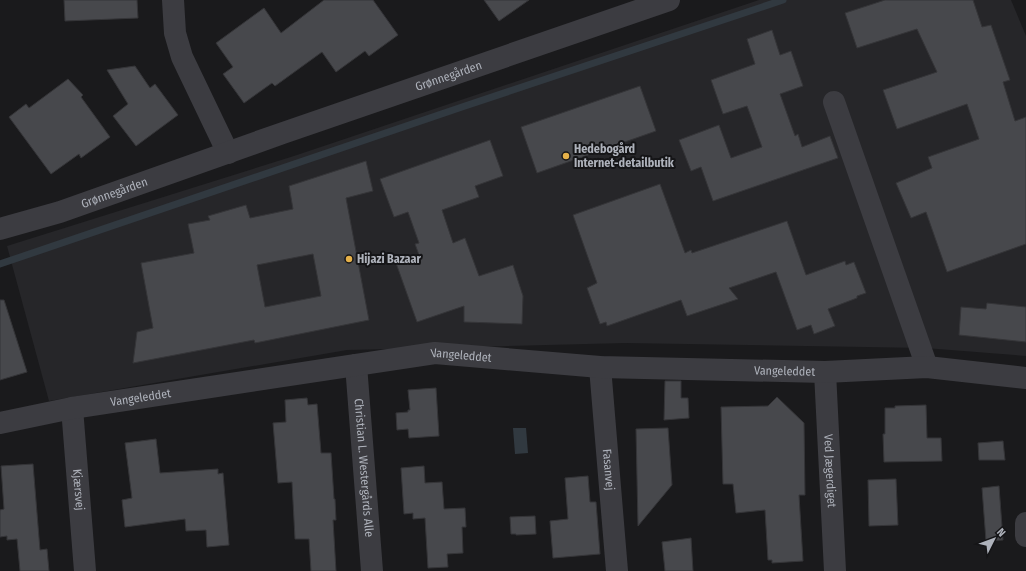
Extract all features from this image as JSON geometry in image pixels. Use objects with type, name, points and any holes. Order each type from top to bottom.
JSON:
[{"type":"street","points":[[172,0],[175,33],[182,57],[228,153]]},
{"type":"street","name":"Grønnegården","points":[[0,229],[60,212],[669,0]]},
{"type":"street","points":[[834,102],[927,367]]},
{"type":"street","name":"Vangeleddet","points":[[0,423],[72,408],[435,353],[600,367],[825,372],[927,367],[1026,378]]},
{"type":"street","name":"Christian L. Westergårds Alle","points":[[356,365],[372,571]]},
{"type":"street","name":"Fasanvej","points":[[600,367],[617,571]]},
{"type":"street","name":"Ved Jægerdiget","points":[[825,372],[835,571]]},
{"type":"street","name":"Kjærsvej","points":[[72,408],[85,571]]},
{"type":"street","points":[[1026,523],[1026,536]]},
{"type":"shaded area","points":[[759,0],[1011,0],[1026,36],[1026,356],[925,348],[625,343],[347,350],[49,401],[7,246],[294,156]]},
{"type":"shaded area","points":[[513,428],[526,428],[528,453],[515,454]]},
{"type":"building","points":[[64,0],[137,0],[138,18],[65,21]]},
{"type":"building","points":[[324,0],[373,0],[398,35],[369,56],[365,51],[336,72],[322,52],[275,86],[272,83],[244,103],[223,74],[233,67],[216,43],[264,8],[281,33]]},
{"type":"building","points":[[484,0],[529,0],[499,21]]},
{"type":"building","points":[[885,0],[973,0],[982,27],[991,25],[1010,80],[1003,82],[1015,121],[1026,117],[1026,244],[947,272],[926,212],[911,218],[896,183],[932,168],[928,157],[979,139],[967,104],[897,129],[883,90],[937,72],[917,29],[857,48],[845,13]]},
{"type":"building","points":[[772,30],[780,55],[791,51],[803,86],[780,94],[795,136],[798,134],[802,147],[830,136],[838,158],[713,201],[701,167],[691,171],[679,140],[719,125],[731,158],[762,147],[747,106],[723,114],[711,80],[755,64],[747,39]]},
{"type":"building","points":[[135,66],[150,88],[155,84],[178,115],[136,146],[113,116],[128,104],[107,70]]},
{"type":"building","points":[[68,79],[83,95],[81,97],[110,137],[81,158],[79,154],[51,174],[9,117],[26,104],[29,108]]},
{"type":"building","points":[[640,86],[656,131],[537,173],[521,127]]},
{"type":"building","points":[[490,140],[503,176],[475,186],[479,197],[442,210],[453,243],[465,238],[479,276],[513,265],[523,296],[522,324],[464,322],[464,306],[417,322],[396,263],[419,255],[415,244],[419,243],[408,212],[394,217],[380,179]]},
{"type":"building","points":[[366,161],[373,191],[346,198],[369,320],[255,343],[254,340],[133,363],[137,332],[153,328],[141,263],[194,253],[188,224],[210,220],[208,216],[246,205],[250,218],[293,209],[289,186]],"holes":[[[313,254],[321,296],[265,307],[257,265]]]},
{"type":"building","points":[[660,184],[685,253],[691,250],[692,253],[787,221],[806,275],[845,261],[846,265],[854,262],[866,293],[828,309],[835,326],[814,334],[811,325],[797,330],[776,272],[729,288],[738,299],[687,316],[681,300],[607,326],[606,322],[600,324],[587,288],[597,283],[573,215]]},
{"type":"building","points":[[0,300],[4,300],[27,372],[0,380]]},
{"type":"building","points":[[987,303],[1026,307],[1026,342],[959,335],[961,307],[986,309]]},
{"type":"building","points":[[665,381],[681,381],[681,398],[688,398],[689,418],[664,420]]},
{"type":"building","points":[[436,388],[439,436],[409,438],[408,429],[397,430],[396,413],[408,412],[408,410],[410,410],[408,390]]},
{"type":"building","points":[[777,397],[804,423],[805,495],[799,495],[803,561],[772,563],[772,560],[768,560],[765,510],[736,513],[733,484],[723,484],[721,407],[768,406]]},
{"type":"building","points":[[307,398],[308,405],[317,404],[321,453],[331,453],[336,520],[333,520],[336,571],[311,571],[309,539],[295,539],[292,482],[278,483],[273,423],[286,422],[285,400]]},
{"type":"building","points":[[926,405],[927,438],[941,438],[942,461],[884,462],[883,434],[885,434],[885,408],[895,408],[895,406]]},
{"type":"building","points":[[668,428],[672,485],[638,526],[636,429]]},
{"type":"building","points":[[156,439],[160,473],[218,469],[218,474],[223,473],[229,545],[207,547],[206,530],[186,531],[185,519],[125,527],[122,500],[132,498],[125,443]]},
{"type":"building","points":[[1003,441],[1005,460],[979,460],[978,443]]},
{"type":"building","points":[[33,464],[40,550],[47,549],[49,571],[20,571],[17,539],[7,540],[7,536],[0,537],[0,510],[4,509],[1,466]]},
{"type":"building","points":[[424,466],[425,483],[442,482],[444,509],[465,508],[466,527],[462,527],[463,553],[447,554],[448,567],[428,568],[425,518],[413,519],[413,513],[404,514],[401,468]]},
{"type":"building","points":[[588,476],[590,502],[596,502],[600,554],[553,558],[550,521],[568,519],[565,478]]},
{"type":"building","points":[[896,479],[898,525],[869,526],[868,480]]},
{"type":"building","points":[[999,486],[1003,540],[986,541],[982,488]]},
{"type":"building","points":[[535,516],[536,534],[511,534],[510,517]]},
{"type":"building","points":[[691,538],[693,571],[665,571],[662,542]]},
{"type":"waterway","points":[[0,264],[783,0]]},
{"type":"place","name":"Hedebogård Internet-detailbutik","points":[[566,156]]},
{"type":"place","name":"Hijazi Bazaar","points":[[349,259]]}]
